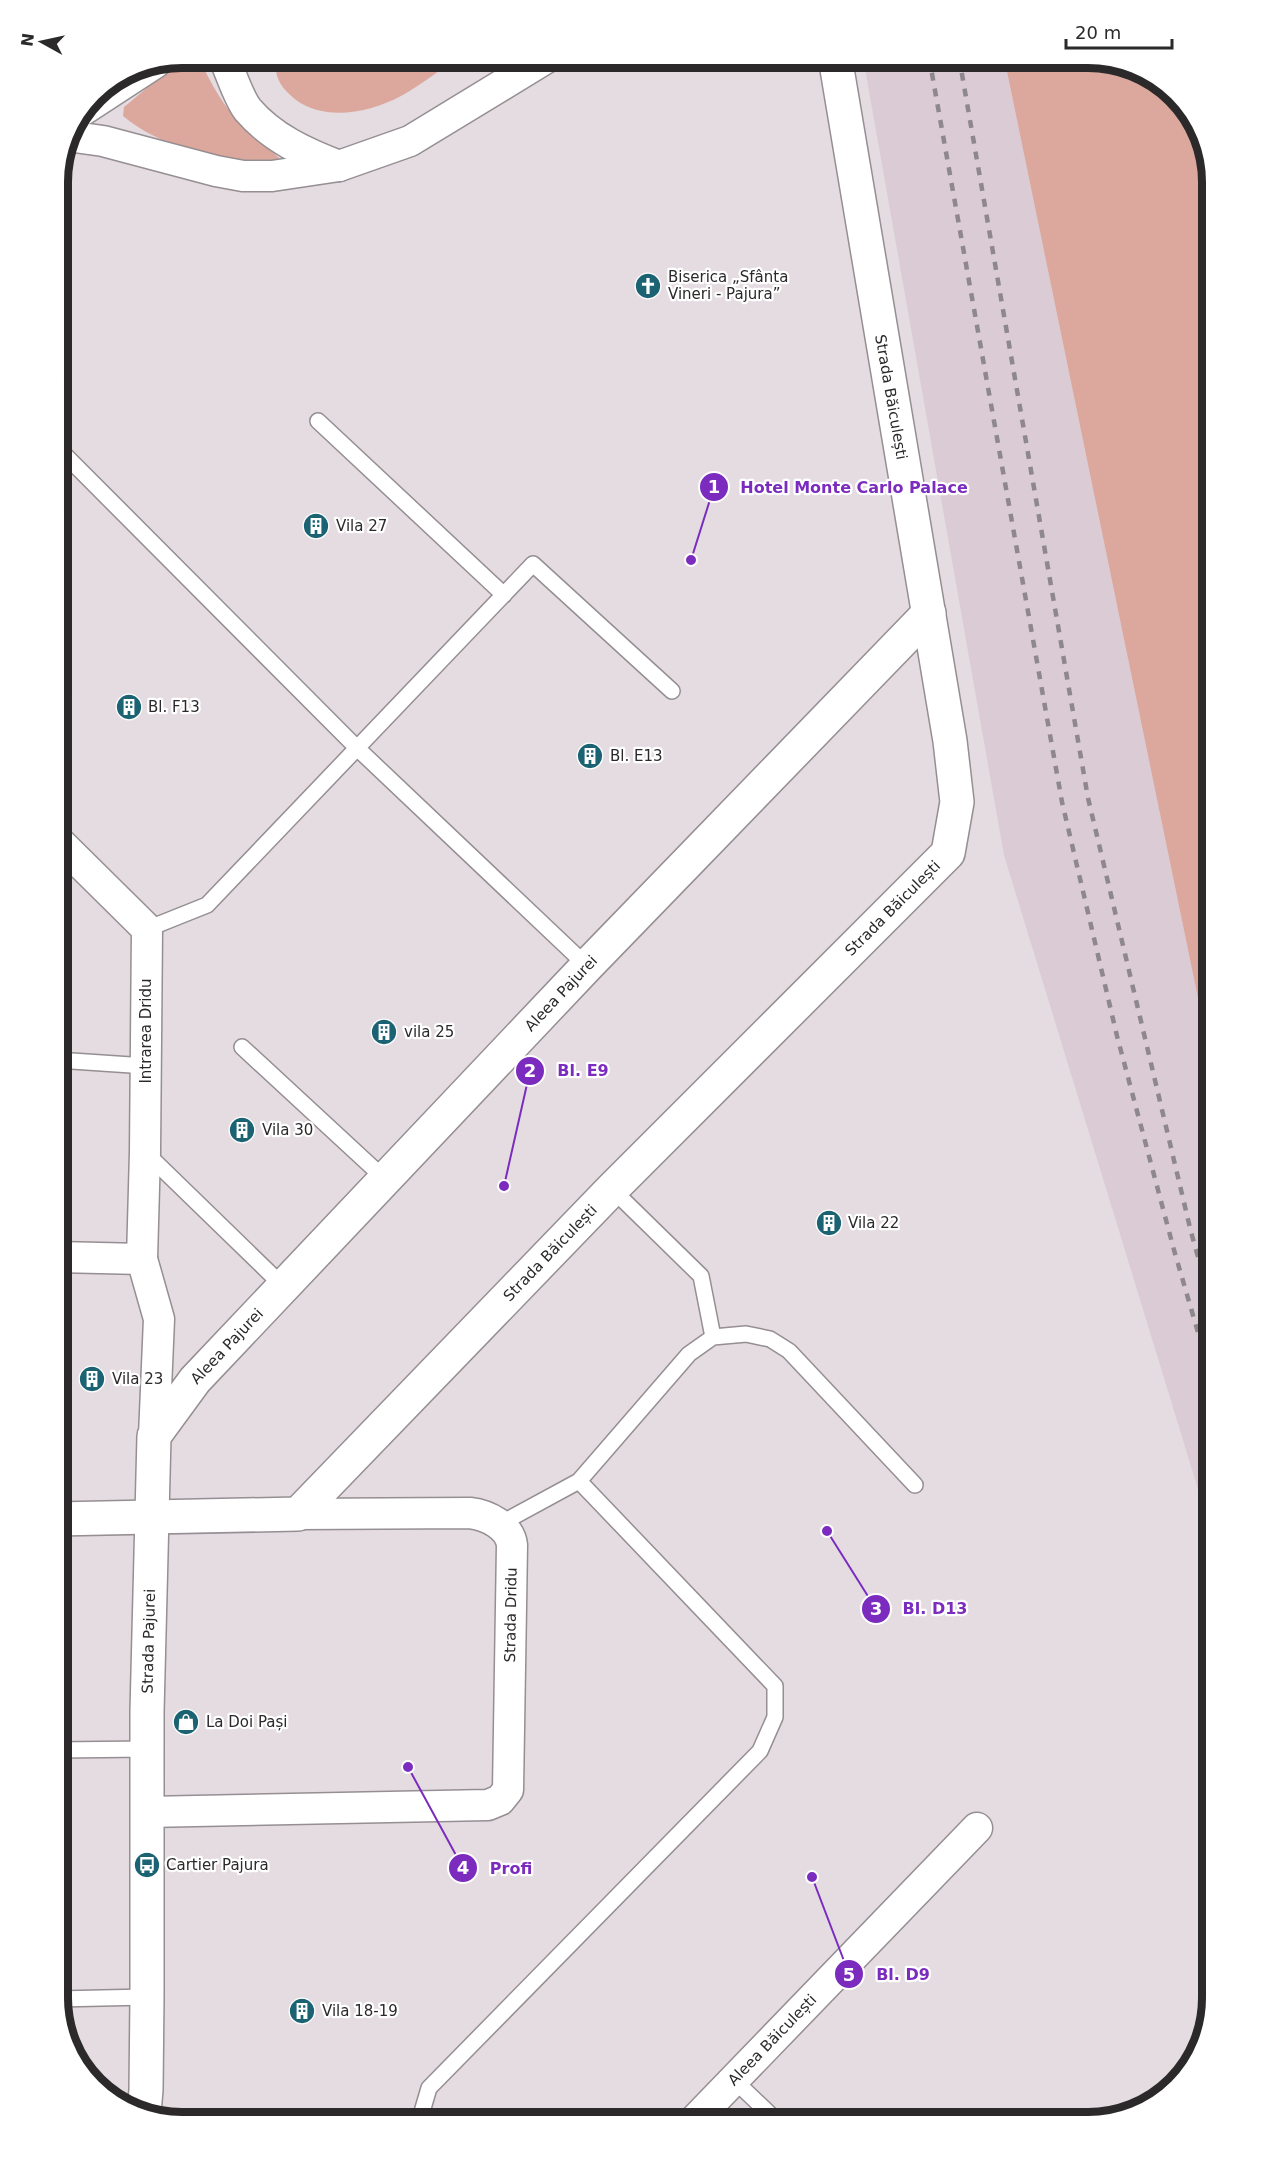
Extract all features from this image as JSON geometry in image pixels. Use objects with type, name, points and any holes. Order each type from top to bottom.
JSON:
[{"type":"street","points":[[228,68],[246,108],[280,139],[305,153],[339,166]]},
{"type":"street","points":[[77,137],[103,141],[243,176],[272,176],[339,166],[410,141],[530,68]]},
{"type":"street","name":"Strada Băiculești","points":[[298,1514],[612,1189],[948,853],[957,802],[950,741],[837,68]]},
{"type":"street","name":"Aleea Pajurei","points":[[154,1436],[195,1380],[587,966],[929,613]]},
{"type":"street","points":[[69,864],[147,929]]},
{"type":"street","name":"Intrarea Dridu","points":[[142,1259],[147,929]]},
{"type":"street","points":[[68,1257],[142,1259]]},
{"type":"street","name":"Strada Pajurei","points":[[142,1259],[159,1319],[147,1749],[145,2105]]},
{"type":"street","points":[[68,1519],[470,1513],[485,1515],[498,1525]]},
{"type":"street","name":"Strada Dridu","points":[[147,1812],[488,1805],[500,1800],[508,1790],[509,1784],[512,1545],[509,1534],[498,1525]]},
{"type":"street","name":"Aleea Băiculești","points":[[703,2112],[978,1828]]},
{"type":"lane","points":[[318,421],[504,595]]},
{"type":"lane","points":[[68,458],[357,748],[587,966]]},
{"type":"lane","points":[[147,929],[207,904],[533,564],[672,691]]},
{"type":"lane","points":[[242,1047],[386,1180]]},
{"type":"lane","points":[[68,1061],[146,1066]]},
{"type":"lane","points":[[145,1152],[284,1287]]},
{"type":"lane","points":[[612,1189],[701,1276],[713,1337]]},
{"type":"lane","points":[[498,1525],[579,1481],[689,1354],[713,1337],[747,1334],[770,1339],[789,1351],[915,1485]]},
{"type":"lane","points":[[422,2111],[429,2088],[760,1751],[775,1716],[775,1686],[579,1481]]},
{"type":"lane","points":[[68,1750],[147,1749]]},
{"type":"lane","points":[[68,1999],[147,1997]]},
{"type":"lane","points":[[734,2079],[767,2112]]},
{"type":"shaded area","points":[[174,68],[204,68],[224,104],[237,120],[280,159],[276,164],[195,151],[157,138],[123,116],[124,107]]},
{"type":"shaded area","points":[[276,68],[443,68],[389,102],[363,110],[334,113],[308,107],[296,100],[279,82]]},
{"type":"shaded area","points":[[865,68],[1006,68],[1202,1018],[1202,1502],[1004,855]]},
{"type":"shaded area","points":[[1006,68],[1096,68],[1139,79],[1164,96],[1183,118],[1191,131],[1202,166],[1202,1018]]},
{"type":"railway","points":[[931,68],[1062,802],[1117,1036],[1202,1346]]},
{"type":"railway","points":[[961,68],[1088,798],[1202,1271]]},
{"type":"place","name":"Biserica „Sfânta Vineri - Pajura”","points":[[648,286]]},
{"type":"place","name":"Vila 27","points":[[316,526]]},
{"type":"place","name":"Hotel Monte Carlo Palace","points":[[691,560]]},
{"type":"place","name":"Bl. F13","points":[[129,707]]},
{"type":"place","name":"Bl. E13","points":[[590,756]]},
{"type":"place","name":"vila 25","points":[[384,1032]]},
{"type":"place","name":"Vila 30","points":[[242,1130]]},
{"type":"place","name":"Bl. E9","points":[[504,1186]]},
{"type":"place","name":"Vila 22","points":[[829,1223]]},
{"type":"place","name":"Vila 23","points":[[92,1379]]},
{"type":"place","name":"Bl. D13","points":[[827,1531]]},
{"type":"place","name":"La Doi Pași","points":[[186,1722]]},
{"type":"place","name":"Profi","points":[[408,1767]]},
{"type":"place","name":"Cartier Pajura","points":[[147,1865]]},
{"type":"place","name":"Bl. D9","points":[[812,1877]]},
{"type":"place","name":"Vila 18-19","points":[[302,2011]]}]
